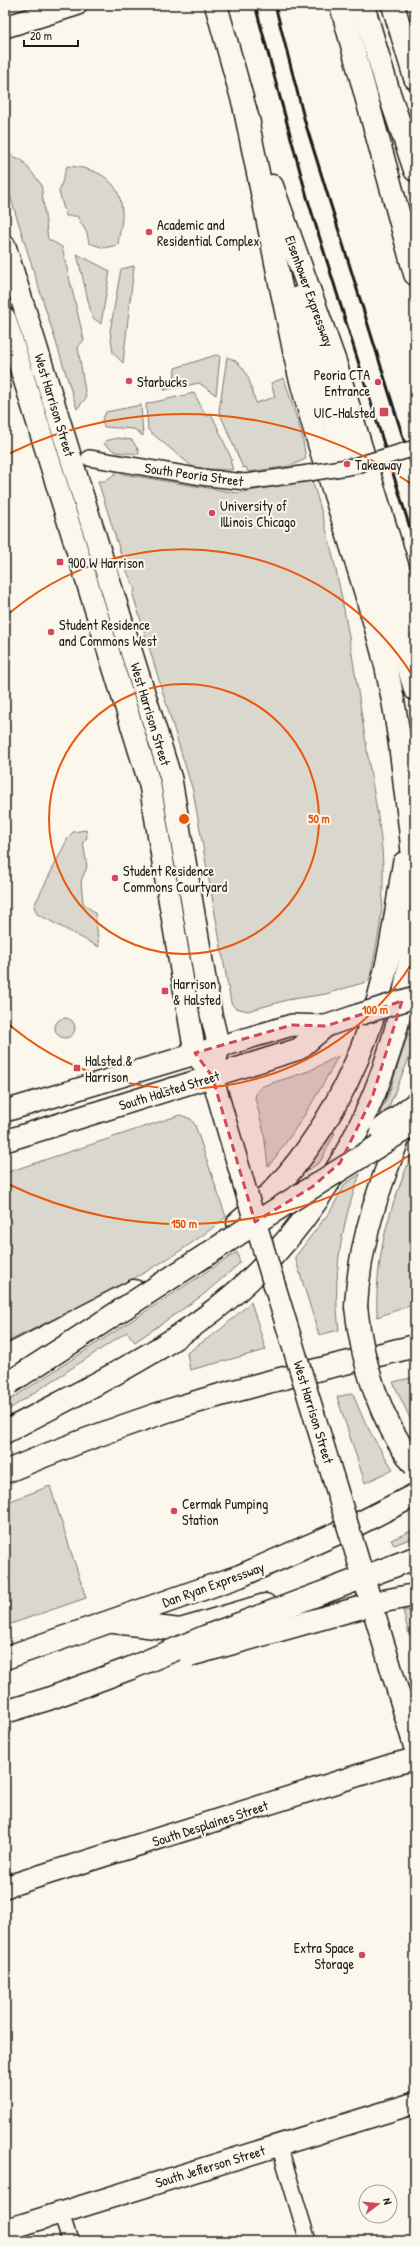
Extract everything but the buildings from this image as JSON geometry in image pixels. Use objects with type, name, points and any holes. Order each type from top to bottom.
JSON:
[{"type":"highway","name":"Eisenhower Expressway","points":[[216,5],[245,110],[335,362],[415,624]]},
{"type":"highway","points":[[341,5],[415,274]]},
{"type":"highway","points":[[363,5],[388,93],[415,170]]},
{"type":"highway","points":[[393,5],[415,78]]},
{"type":"highway","points":[[245,110],[318,368],[415,689]]},
{"type":"highway","points":[[5,1432],[117,1374],[194,1327],[272,1257],[306,1215],[330,1180],[359,1131],[372,1098],[396,1026],[406,987],[412,937],[414,898],[411,830],[395,708],[387,671],[362,579],[299,373],[245,110]]},
{"type":"highway","points":[[5,1358],[107,1306],[204,1250],[247,1216],[284,1179],[300,1159],[330,1115],[354,1070],[370,1026],[386,968],[411,830]]},
{"type":"highway","points":[[415,1099],[386,1170],[367,1226],[357,1279],[356,1307],[364,1355],[371,1379],[391,1427],[415,1466]]},
{"type":"highway","points":[[312,1188],[370,1138],[415,1104]]},
{"type":"highway","points":[[7,1384],[415,1123]]},
{"type":"highway","points":[[5,1472],[101,1434],[164,1412],[249,1388],[415,1346]]},
{"type":"highway","name":"Dan Ryan Expressway","points":[[5,1658],[240,1576],[354,1526],[415,1495]]},
{"type":"highway","points":[[5,1712],[48,1699],[131,1668],[207,1636],[415,1558]]},
{"type":"highway","points":[[108,1622],[180,1630],[282,1600],[396,1577],[415,1577]]},
{"type":"highway","points":[[131,1668],[213,1650],[384,1601],[415,1595]]},
{"type":"main road","points":[[5,27],[76,5]]},
{"type":"main road","name":"West Harrison Street","points":[[5,246],[171,779],[210,1006],[219,1046],[212,1076]]},
{"type":"main road","name":"West Harrison Street","points":[[5,318],[150,785],[195,1054],[212,1076],[415,1748]]},
{"type":"main road","name":"South Halsted Street","points":[[5,1111],[292,1025],[326,1026],[415,997]]},
{"type":"main road","name":"South Halsted Street","points":[[5,1141],[299,1049],[326,1026]]},
{"type":"main road","name":"South Desplaines Street","points":[[5,1887],[391,1765],[415,1759]]},
{"type":"main road","name":"South Jefferson Street","points":[[5,2230],[415,2103]]},
{"type":"street","name":"South Peoria Street","points":[[90,458],[208,478],[246,482],[354,466],[415,448]]},
{"type":"street","points":[[279,2145],[308,2241]]},
{"type":"street","points":[[61,2213],[70,2241]]},
{"type":"highlighted area","points":[[402,1001],[372,1098],[340,1163],[312,1187],[255,1222],[212,1076],[195,1053],[292,1025],[326,1026]]},
{"type":"shaded area","points":[[5,147],[15,159],[21,159],[41,184],[48,239],[62,247],[84,340],[78,347],[86,398],[77,409],[5,180]]},
{"type":"shaded area","points":[[67,166],[97,172],[105,177],[117,190],[122,211],[118,245],[104,248],[89,243],[87,233],[77,216],[66,216],[59,192]]},
{"type":"shaded area","points":[[77,254],[110,271],[101,324],[92,317]]},
{"type":"shaded area","points":[[134,266],[123,363],[113,353],[110,331],[121,269]]},
{"type":"shaded area","points":[[216,355],[220,356],[216,395],[199,383],[164,390],[165,384],[174,385],[175,368]]},
{"type":"shaded area","points":[[227,357],[240,364],[244,370],[250,382],[256,403],[275,397],[271,383],[284,378],[302,435],[306,459],[290,466],[248,472],[246,467],[243,468],[219,411]]},
{"type":"shaded area","points":[[194,393],[206,416],[212,415],[232,460],[230,461],[233,469],[194,468],[148,430],[146,404]]},
{"type":"shaded area","points":[[141,405],[143,436],[134,429],[104,427],[102,420],[106,412]]},
{"type":"shaded area","points":[[118,438],[132,440],[139,451],[139,454],[116,452],[104,444],[105,441]]},
{"type":"shaded area","points":[[116,473],[238,493],[312,480],[322,513],[345,614],[382,851],[382,909],[377,945],[369,981],[326,994],[287,1000],[248,1011],[235,1008],[231,1003],[193,791],[133,595],[135,590],[124,564],[98,481],[105,481]]},
{"type":"shaded area","points":[[86,830],[87,838],[83,842],[87,867],[81,881],[83,903],[95,913],[99,947],[37,914],[34,906],[68,838],[73,832]]},
{"type":"shaded area","points":[[65,1018],[72,1021],[75,1028],[72,1035],[65,1038],[58,1035],[55,1028],[58,1021]]},
{"type":"shaded area","points":[[415,1032],[415,1044],[387,1111],[376,1120],[388,1096],[408,1034]]},
{"type":"shaded area","points":[[338,1056],[306,1113],[268,1167],[264,1133],[255,1098],[257,1091],[263,1086],[309,1071]]},
{"type":"shaded area","points":[[180,1115],[191,1119],[195,1125],[226,1217],[201,1237],[147,1271],[91,1301],[5,1343],[5,1173]]},
{"type":"shaded area","points":[[333,1132],[335,1133],[320,1162],[301,1175]]},
{"type":"shaded area","points":[[415,1147],[415,1304],[377,1317],[379,1271],[386,1230],[398,1189]]},
{"type":"shaded area","points":[[360,1174],[348,1212],[340,1251],[337,1290],[339,1330],[319,1335],[295,1257],[331,1210],[345,1184]]},
{"type":"shaded area","points":[[237,1252],[240,1263],[203,1295],[135,1342],[127,1332],[5,1412],[5,1403]]},
{"type":"shaded area","points":[[251,1302],[266,1350],[190,1370],[187,1353],[221,1329]]},
{"type":"shaded area","points":[[415,1377],[415,1429],[393,1382]]},
{"type":"shaded area","points":[[353,1393],[370,1432],[393,1469],[365,1483],[337,1397]]},
{"type":"shaded area","points":[[50,1486],[86,1598],[5,1626],[5,1503]]},
{"type":"shaded area","points":[[415,1529],[415,1537],[394,1545],[391,1540]]},
{"type":"shaded area","points":[[403,1610],[415,1611],[415,1633],[409,1635]]},
{"type":"railway","points":[[255,5],[307,197],[415,544]]},
{"type":"railway","points":[[275,5],[305,122],[415,476]]},
{"type":"place","name":"Academic and Residential Complex","points":[[149,232]]},
{"type":"place","name":"Starbucks","points":[[129,381]]},
{"type":"place","name":"Peoria CTA Entrance","points":[[378,382]]},
{"type":"place","name":"UIC-Halsted","points":[[384,412]]},
{"type":"place","name":"Takeaway","points":[[347,464]]},
{"type":"place","name":"University of Illinois Chicago","points":[[212,513]]},
{"type":"place","name":"900 W Harrison","points":[[60,562]]},
{"type":"place","name":"Student Residence and Commons West","points":[[51,632]]},
{"type":"place","name":"Student Residence Commons Courtyard","points":[[115,878]]},
{"type":"place","name":"Harrison & Halsted","points":[[165,991]]},
{"type":"place","name":"Halsted & Harrison","points":[[77,1068]]},
{"type":"place","name":"Cermak Pumping Station","points":[[174,1511]]},
{"type":"place","name":"Extra Space Storage","points":[[362,1955]]}]
